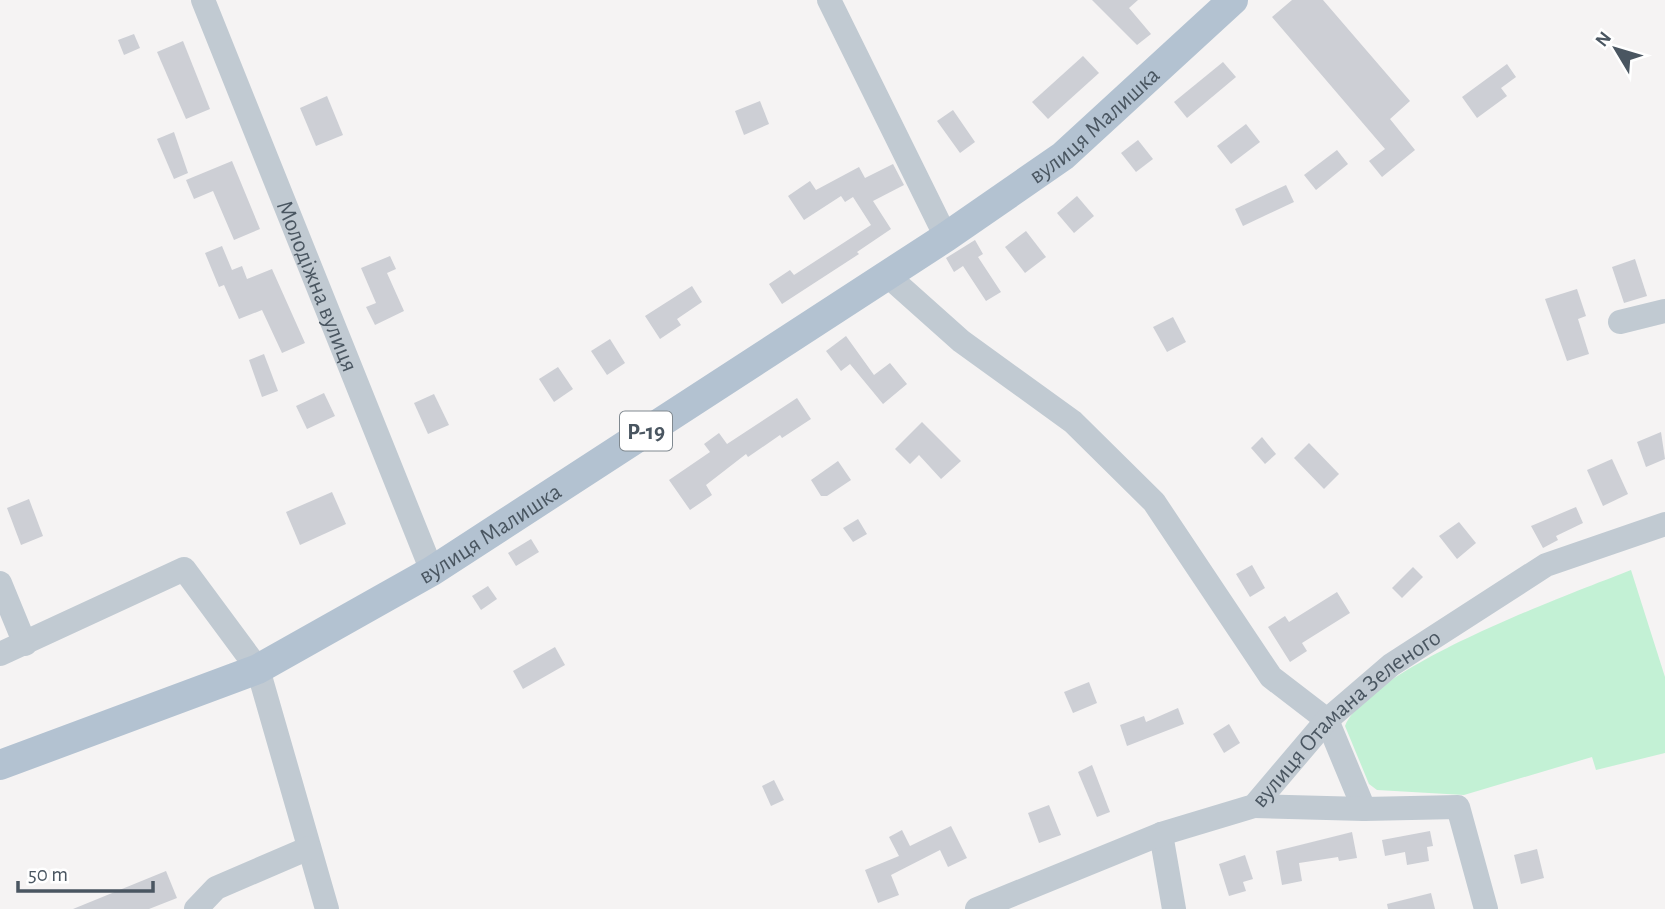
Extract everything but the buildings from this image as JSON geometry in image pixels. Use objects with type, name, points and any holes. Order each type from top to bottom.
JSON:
[{"type":"main road","name":"вулиця Малишка","points":[[0,765],[258,669],[432,571],[946,237],[1063,156],[1233,0]]},
{"type":"street","name":"Молодіжна вулиця","points":[[203,0],[432,571]]},
{"type":"street","points":[[829,0],[946,237]]},
{"type":"street","points":[[887,275],[961,341],[1073,422],[1154,502],[1271,677],[1327,720],[1364,809]]},
{"type":"street","points":[[1620,322],[1665,311]]},
{"type":"street","name":"вулиця Отамана Зеленого","points":[[977,909],[1161,834],[1254,806],[1327,720],[1391,665],[1546,565],[1665,524]]},
{"type":"street","points":[[0,654],[184,569],[258,669],[327,909]]},
{"type":"street","points":[[0,583],[25,644]]},
{"type":"street","points":[[1254,806],[1364,809],[1458,807],[1486,909]]},
{"type":"street","points":[[1161,834],[1174,909]]},
{"type":"street","points":[[196,909],[216,888],[309,848]]},
{"type":"green space","points":[[1631,570],[1665,677],[1665,753],[1596,770],[1592,757],[1464,795],[1377,790],[1369,784],[1345,726],[1362,703],[1392,680],[1474,635]]}]
